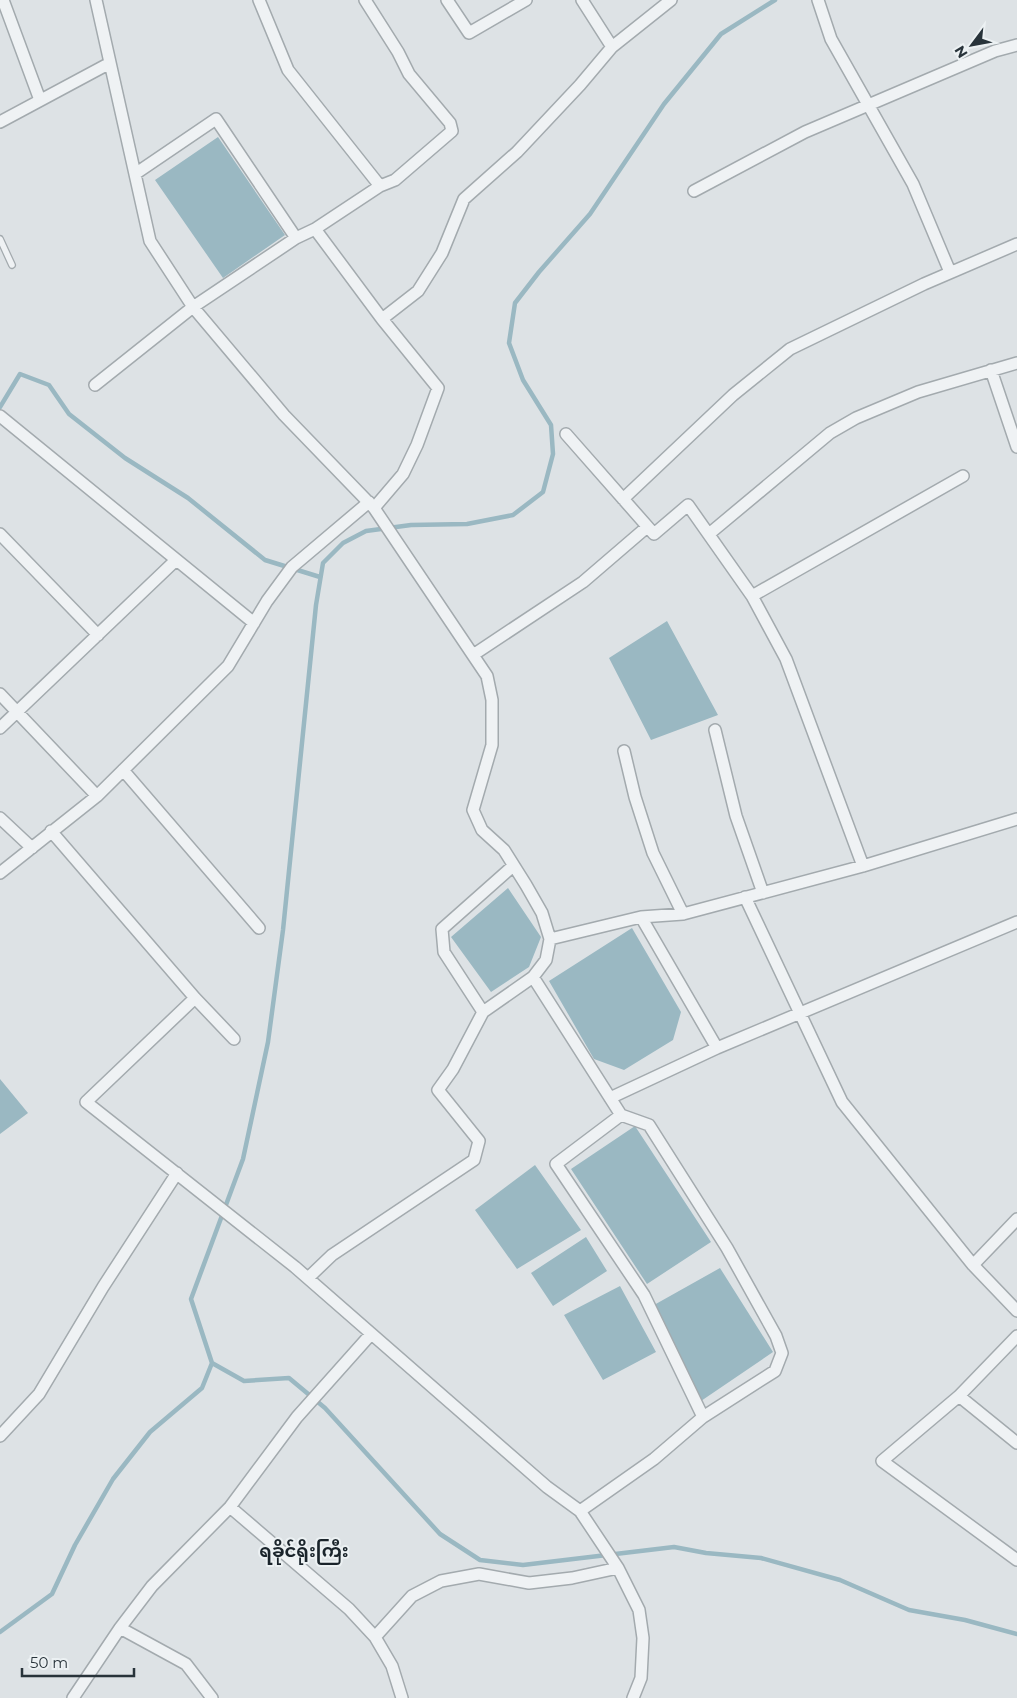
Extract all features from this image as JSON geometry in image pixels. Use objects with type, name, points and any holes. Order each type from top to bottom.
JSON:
[{"type":"street","points":[[3,0],[40,100]]},
{"type":"street","points":[[96,0],[150,241],[193,307],[284,414],[371,505],[486,676],[492,700],[492,745],[473,810],[482,830],[504,850],[514,866],[542,913],[550,939],[546,960],[533,976],[483,1012],[453,1069],[438,1090],[480,1142],[474,1160],[332,1255],[308,1278]]},
{"type":"street","points":[[259,0],[288,70],[380,186]]},
{"type":"street","points":[[95,385],[193,307],[296,238],[314,229],[380,186],[395,180],[450,133],[452,127],[409,74],[398,52],[365,0]]},
{"type":"street","points":[[447,0],[469,33],[526,0]]},
{"type":"street","points":[[582,0],[612,47]]},
{"type":"street","points":[[382,319],[418,291],[442,253],[464,199],[517,152],[580,85],[612,47],[671,0]]},
{"type":"street","points":[[818,0],[831,39],[913,184],[950,272]]},
{"type":"street","points":[[694,192],[805,132],[995,51],[1017,45]]},
{"type":"street","points":[[0,122],[110,63]]},
{"type":"street","points":[[135,174],[216,120],[296,238]]},
{"type":"street","points":[[0,873],[97,796],[228,666],[254,623],[292,567],[371,505],[403,474],[417,445],[438,388],[382,319],[314,229]]},
{"type":"street","points":[[623,499],[733,395],[790,349],[950,272],[1017,244]]},
{"type":"street","points":[[709,534],[830,433],[849,422],[918,392],[1017,363]]},
{"type":"street","points":[[991,370],[1017,447]]},
{"type":"street","points":[[0,416],[254,623]]},
{"type":"street","points":[[566,434],[654,534],[688,505],[752,596],[786,659],[863,866]]},
{"type":"street","points":[[752,596],[963,476]]},
{"type":"street","points":[[473,655],[584,582],[647,527]]},
{"type":"street","points":[[0,534],[98,635]]},
{"type":"street","points":[[0,728],[176,560]]},
{"type":"street","points":[[0,694],[97,796]]},
{"type":"street","points":[[715,730],[736,816],[763,893]]},
{"type":"street","points":[[624,750],[635,797],[653,853],[683,914]]},
{"type":"street","points":[[123,770],[259,928]]},
{"type":"street","points":[[0,818],[32,848]]},
{"type":"street","points":[[550,939],[642,917],[683,914],[863,866],[1017,819]]},
{"type":"street","points":[[51,831],[195,998],[234,1040]]},
{"type":"street","points":[[483,1012],[444,952],[442,929],[514,866]]},
{"type":"street","points":[[746,897],[842,1102],[973,1265],[1017,1311]]},
{"type":"street","points":[[642,917],[717,1048]]},
{"type":"street","points":[[610,1098],[717,1048],[1017,922]]},
{"type":"street","points":[[533,976],[621,1116],[649,1125],[727,1248],[776,1336],[782,1353],[775,1371],[703,1417],[654,1459],[580,1511]]},
{"type":"street","points":[[195,998],[86,1102],[308,1278],[547,1487],[580,1511],[618,1568],[639,1610],[643,1638],[640,1678],[633,1698]]},
{"type":"street","points":[[621,1116],[556,1164],[644,1295],[703,1417]]},
{"type":"street","points":[[0,1436],[39,1394],[103,1287],[177,1173]]},
{"type":"street","points":[[973,1265],[1017,1218]]},
{"type":"street","points":[[73,1698],[120,1628],[152,1586],[230,1507],[298,1417],[371,1334]]},
{"type":"street","points":[[1017,1336],[959,1396],[882,1461],[1017,1560]]},
{"type":"street","points":[[959,1396],[1017,1443]]},
{"type":"street","points":[[230,1507],[349,1609],[375,1637],[392,1666],[402,1698]]},
{"type":"street","points":[[375,1637],[412,1596],[441,1581],[479,1574],[529,1583],[572,1578],[618,1568]]},
{"type":"street","points":[[120,1628],[186,1664],[212,1698]]},
{"type":"lane","points":[[0,239],[12,266]]},
{"type":"water","points":[[218,137],[285,235],[223,278],[155,180]]},
{"type":"water","points":[[667,621],[718,715],[651,740],[609,658]]},
{"type":"water","points":[[508,888],[541,937],[529,967],[491,992],[451,937]]},
{"type":"water","points":[[632,928],[681,1012],[673,1040],[624,1070],[594,1059],[549,981]]},
{"type":"water","points":[[0,1079],[28,1113],[0,1134]]},
{"type":"water","points":[[635,1126],[711,1242],[647,1284],[571,1169]]},
{"type":"water","points":[[535,1165],[581,1230],[517,1269],[475,1210]]},
{"type":"water","points":[[586,1237],[607,1271],[553,1306],[531,1273]]},
{"type":"water","points":[[720,1268],[773,1352],[701,1401],[654,1305]]},
{"type":"water","points":[[620,1286],[656,1352],[603,1380],[564,1315]]},
{"type":"waterway","points":[[0,1632],[52,1594],[75,1545],[113,1479],[150,1432],[202,1388],[212,1363],[191,1299],[243,1159],[268,1042],[283,930],[316,605],[323,563],[343,543],[366,531],[411,525],[467,524],[513,515],[543,492],[553,454],[551,425],[523,380],[509,343],[515,303],[539,272],[590,214],[664,104],[721,34],[775,0]]},
{"type":"waterway","points":[[0,407],[20,374],[49,385],[69,414],[125,458],[188,498],[265,560],[320,577]]},
{"type":"waterway","points":[[212,1363],[244,1381],[289,1378],[325,1408],[440,1534],[480,1560],[523,1565],[674,1547],[706,1553],[761,1558],[840,1580],[909,1610],[965,1620],[1017,1634]]},
{"type":"district","name":"ရခိုင်ရိုးကြီး","points":[[304,1551]]}]
